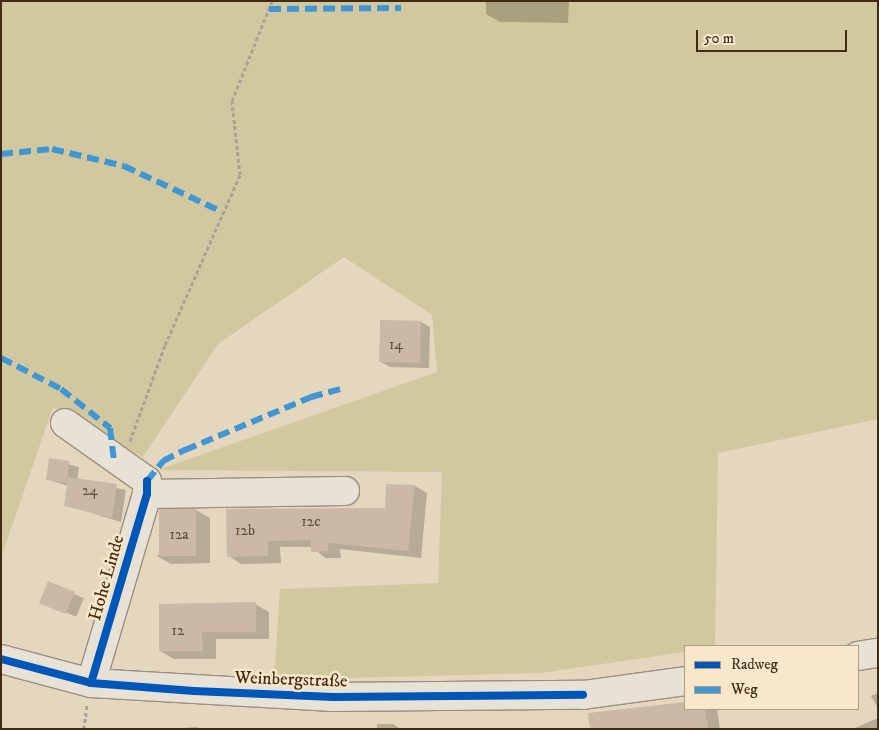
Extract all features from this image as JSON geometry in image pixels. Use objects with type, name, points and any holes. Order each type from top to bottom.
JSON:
[{"type":"street","points":[[65,423],[122,466],[147,488],[345,491]]},
{"type":"street","name":"Hohe Linde","points":[[92,683],[147,488]]},
{"type":"street","points":[[859,656],[878,653]]},
{"type":"street","name":"Weinbergstraße","points":[[1,659],[92,683],[333,697],[582,696],[684,681]]},
{"type":"path","points":[[122,466],[165,345],[240,175],[232,101],[272,1]]},
{"type":"shaded area","points":[[1,1],[878,1],[878,419],[718,453],[715,645],[684,645],[684,652],[541,673],[274,680],[280,589],[438,583],[442,472],[158,470],[437,372],[432,315],[344,257],[218,344],[143,457],[53,407],[1,558]]},
{"type":"building","points":[[380,320],[421,321],[420,363],[379,362]]},
{"type":"building","points":[[49,458],[70,461],[67,483],[46,480]]},
{"type":"building","points":[[68,477],[117,484],[112,518],[64,506]]},
{"type":"building","points":[[386,484],[415,485],[408,551],[328,543],[328,551],[311,552],[311,540],[268,541],[268,556],[227,557],[226,509],[385,508]]},
{"type":"building","points":[[159,509],[196,509],[196,556],[159,556]]},
{"type":"building","points":[[48,581],[75,592],[66,614],[39,603]]},
{"type":"building","points":[[256,602],[256,632],[202,632],[203,651],[159,651],[159,604]]},
{"type":"building","points":[[684,702],[684,710],[705,710],[708,729],[590,729],[588,713]]},
{"type":"marked path","points":[[269,9],[401,8]]},
{"type":"marked path","points":[[1,154],[52,149],[124,166],[222,212]]},
{"type":"marked path","points":[[1,358],[61,389],[110,428],[114,459]]},
{"type":"marked path","points":[[147,481],[163,461],[185,450],[311,397],[341,389]]},
{"type":"cycle path","points":[[91,683],[147,494],[147,481]]},
{"type":"cycle path","points":[[1,659],[91,683],[194,691],[333,697],[583,695]]}]
